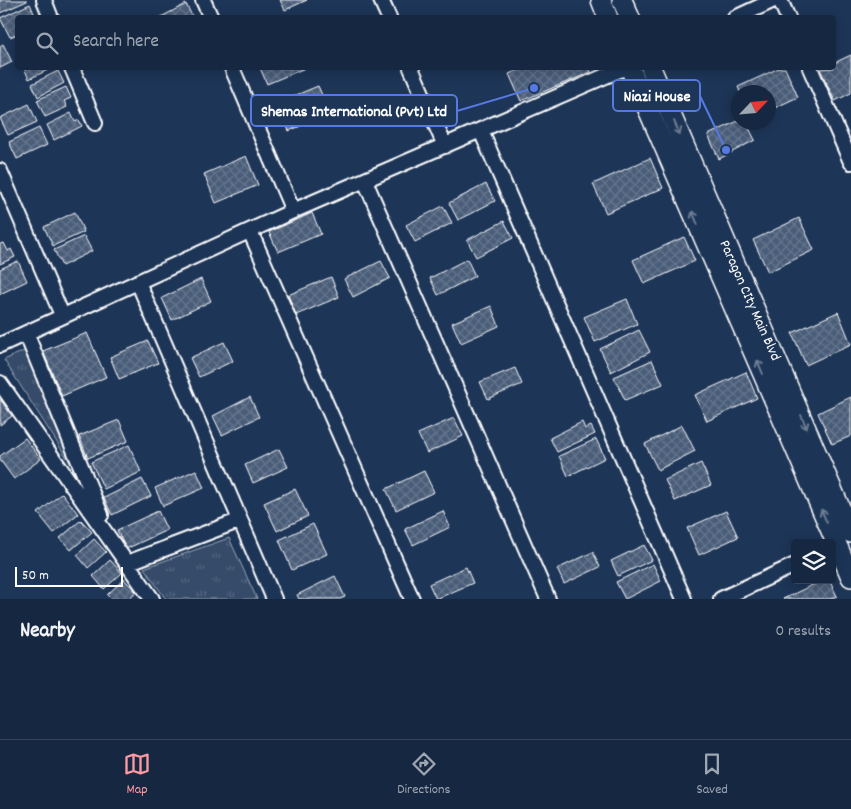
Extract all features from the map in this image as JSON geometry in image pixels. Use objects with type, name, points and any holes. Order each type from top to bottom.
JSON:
[{"type":"street","points":[[44,0],[51,15]]},
{"type":"street","points":[[203,0],[209,15]]},
{"type":"street","points":[[381,0],[388,15]]},
{"type":"street","points":[[601,0],[607,15]]},
{"type":"street","points":[[622,0],[629,15]]},
{"type":"street","points":[[741,15],[774,0]]},
{"type":"street","points":[[780,0],[787,15]]},
{"type":"street","points":[[73,70],[95,123]]},
{"type":"street","points":[[233,70],[293,211]]},
{"type":"street","points":[[412,70],[445,146]]},
{"type":"street","points":[[0,345],[293,211],[619,70]]},
{"type":"street","points":[[631,70],[840,545],[851,577]]},
{"type":"street","name":"Paragon CIty Main Blvd","points":[[652,70],[851,533]]},
{"type":"street","points":[[811,70],[851,162]]},
{"type":"street","points":[[481,131],[684,599]]},
{"type":"street","points":[[0,171],[62,315]]},
{"type":"street","points":[[365,181],[548,599]]},
{"type":"street","points":[[250,231],[412,599]]},
{"type":"street","points":[[138,282],[238,521],[274,599]]},
{"type":"street","points":[[26,333],[109,536]]},
{"type":"street","points":[[0,383],[152,599]]},
{"type":"street","points":[[127,563],[238,521]]},
{"type":"street","points":[[725,598],[791,567]]},
{"type":"green space","points":[[26,350],[85,486],[4,360]]},
{"type":"green space","points":[[229,538],[257,599],[166,599],[144,568]]},
{"type":"building","points":[[0,0],[27,0],[27,1],[0,13]]},
{"type":"building","points":[[280,0],[307,0],[285,10]]},
{"type":"building","points":[[30,4],[35,15],[15,15],[15,35],[10,37],[0,18]]},
{"type":"building","points":[[186,4],[192,15],[165,15]]},
{"type":"building","points":[[3,44],[12,62],[0,68],[0,46]]},
{"type":"building","points":[[851,55],[851,93],[835,101],[820,70],[836,70],[836,62]]},
{"type":"building","points":[[25,70],[48,70],[29,79]]},
{"type":"building","points":[[261,70],[300,70],[267,84]]},
{"type":"building","points":[[518,70],[590,70],[591,72],[521,101],[509,74]]},
{"type":"building","points":[[775,70],[786,70],[798,97],[776,107],[776,85],[742,85]]},
{"type":"building","points":[[58,71],[64,83],[38,97],[32,84]]},
{"type":"building","points":[[318,86],[330,113],[289,131],[277,103]]},
{"type":"building","points":[[66,87],[71,98],[64,101],[67,107],[45,117],[37,100]]},
{"type":"building","points":[[29,104],[37,122],[8,135],[0,118]]},
{"type":"building","points":[[71,113],[75,122],[79,120],[82,126],[54,140],[47,125]]},
{"type":"building","points":[[731,124],[731,130],[750,130],[755,140],[719,159],[708,135]]},
{"type":"building","points":[[39,128],[47,145],[17,159],[9,142]]},
{"type":"building","points":[[246,156],[258,185],[216,203],[204,174]]},
{"type":"building","points":[[650,158],[663,188],[606,213],[593,184]]},
{"type":"building","points":[[486,184],[495,201],[458,220],[449,203]]},
{"type":"building","points":[[443,206],[452,223],[415,242],[406,225]]},
{"type":"building","points":[[75,212],[84,232],[53,246],[44,227]]},
{"type":"building","points":[[312,213],[321,234],[278,252],[269,232]]},
{"type":"building","points":[[799,218],[814,250],[768,272],[753,240]]},
{"type":"building","points":[[504,221],[513,238],[476,257],[467,240]]},
{"type":"building","points":[[84,236],[92,251],[62,266],[54,250]]},
{"type":"building","points":[[684,237],[695,261],[644,284],[633,260]]},
{"type":"building","points":[[4,243],[8,251],[11,249],[15,257],[0,264],[0,244]]},
{"type":"building","points":[[467,259],[475,276],[438,295],[430,278]]},
{"type":"building","points":[[18,261],[27,281],[0,294],[0,269]]},
{"type":"building","points":[[381,261],[390,278],[353,297],[344,279]]},
{"type":"building","points":[[331,277],[339,297],[296,315],[288,295]]},
{"type":"building","points":[[201,279],[211,301],[172,320],[162,298]]},
{"type":"building","points":[[627,299],[637,324],[595,342],[584,317]]},
{"type":"building","points":[[491,306],[499,326],[461,343],[452,323]]},
{"type":"building","points":[[838,312],[851,344],[806,365],[792,333]]},
{"type":"building","points":[[639,330],[650,352],[611,372],[600,349]]},
{"type":"building","points":[[87,333],[106,377],[62,396],[43,351]]},
{"type":"building","points":[[148,341],[158,363],[119,379],[110,357]]},
{"type":"building","points":[[224,342],[233,361],[199,377],[190,358]]},
{"type":"building","points":[[652,360],[663,384],[625,400],[614,377]]},
{"type":"building","points":[[515,368],[522,384],[488,399],[480,382]]},
{"type":"building","points":[[746,372],[757,398],[707,421],[695,395]]},
{"type":"building","points":[[250,397],[259,417],[222,435],[213,416]]},
{"type":"building","points":[[851,397],[851,436],[832,444],[818,413]]},
{"type":"building","points":[[0,399],[12,416],[0,425]]},
{"type":"building","points":[[454,418],[463,436],[427,453],[418,434]]},
{"type":"building","points":[[119,420],[128,441],[88,458],[79,436]]},
{"type":"building","points":[[582,422],[585,429],[591,426],[595,434],[557,452],[550,438]]},
{"type":"building","points":[[682,425],[695,451],[658,470],[645,444]]},
{"type":"building","points":[[25,438],[41,459],[14,479],[0,460],[0,456]]},
{"type":"building","points":[[596,439],[605,458],[568,476],[559,456]]},
{"type":"building","points":[[129,445],[141,472],[104,489],[91,462]]},
{"type":"building","points":[[279,449],[288,467],[253,483],[245,465]]},
{"type":"building","points":[[701,463],[711,485],[675,501],[665,480]]},
{"type":"building","points":[[196,470],[204,488],[163,506],[155,488]]},
{"type":"building","points":[[424,471],[434,492],[396,510],[386,489]]},
{"type":"building","points":[[142,479],[151,496],[112,515],[104,498]]},
{"type":"building","points":[[295,489],[308,516],[277,531],[264,503]]},
{"type":"building","points":[[62,493],[78,514],[54,533],[38,513]]},
{"type":"building","points":[[158,511],[167,530],[126,549],[117,530]]},
{"type":"building","points":[[443,511],[450,527],[413,545],[405,529]]},
{"type":"building","points":[[726,511],[738,537],[699,555],[687,528]]},
{"type":"building","points":[[81,520],[92,532],[71,550],[60,538]]},
{"type":"building","points":[[313,524],[327,554],[292,570],[279,540]]},
{"type":"building","points":[[94,539],[106,552],[88,568],[77,555]]},
{"type":"building","points":[[644,545],[652,560],[618,576],[611,561]]},
{"type":"building","points":[[593,552],[600,567],[564,584],[557,569]]},
{"type":"building","points":[[110,560],[122,573],[104,589],[93,576]]},
{"type":"building","points":[[653,564],[661,581],[625,599],[616,582]]},
{"type":"building","points":[[466,567],[473,583],[436,599],[429,584]]},
{"type":"building","points":[[335,576],[345,597],[340,599],[299,599],[297,595]]},
{"type":"building","points":[[124,579],[136,592],[128,599],[111,599],[107,595]]},
{"type":"building","points":[[815,584],[831,584],[837,596],[830,599],[783,599]]},
{"type":"place","name":"Shemas International (Pvt) Ltd","points":[[534,88]]},
{"type":"place","name":"Niazi House","points":[[726,150]]}]
